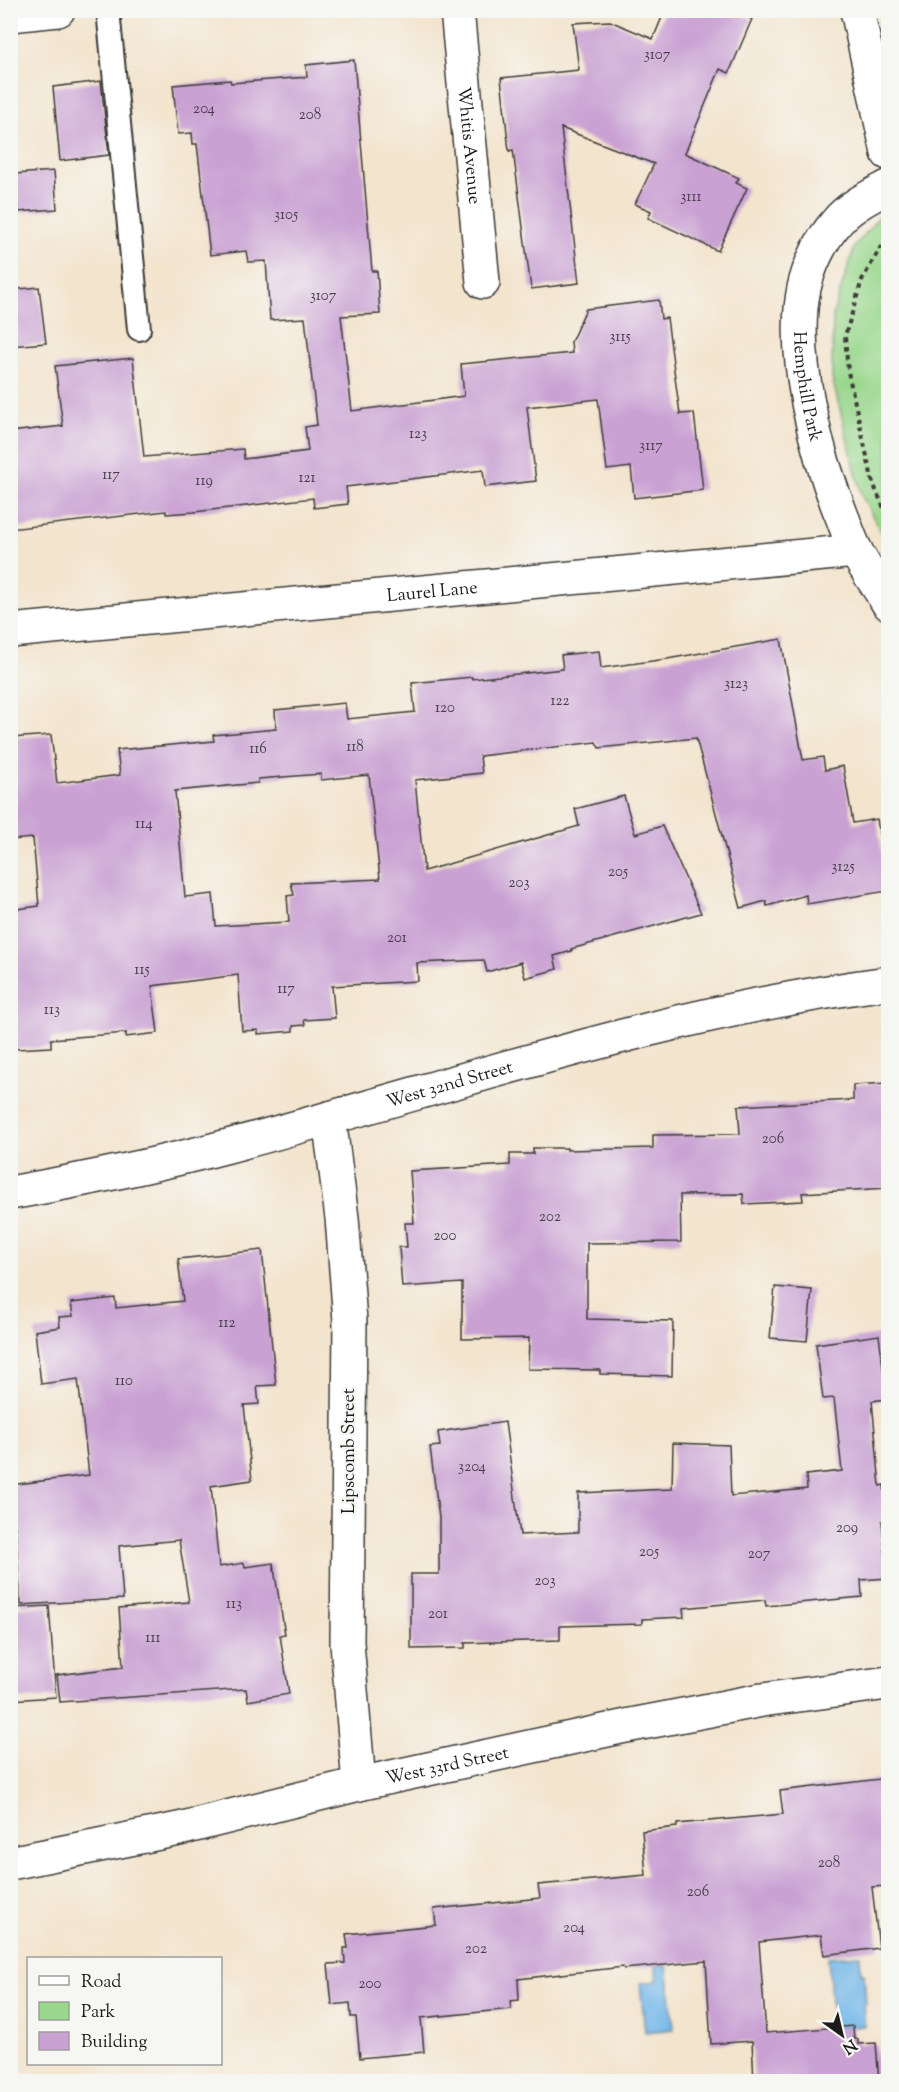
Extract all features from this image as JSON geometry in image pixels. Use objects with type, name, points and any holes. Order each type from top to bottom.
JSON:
[{"type":"street","points":[[10,15],[58,10]]},
{"type":"street","name":"Whitis Avenue","points":[[457,10],[483,282]]},
{"type":"street","points":[[857,10],[888,153]]},
{"type":"street","name":"Hemphill Park","points":[[888,188],[854,207],[837,221],[819,248],[804,288],[800,336],[805,385],[831,491],[856,551],[888,603]]},
{"type":"street","name":"Laurel Lane","points":[[10,631],[856,551]]},
{"type":"street","name":"West 32nd Street","points":[[10,1193],[101,1176],[192,1155],[590,1044],[727,1011],[888,983]]},
{"type":"street","name":"Lipscomb Street","points":[[329,1118],[342,1218],[350,1321],[347,1643],[359,1784]]},
{"type":"street","name":"West 33rd Street","points":[[10,1863],[179,1829],[359,1784],[626,1726],[727,1706],[888,1683]]},
{"type":"lane","points":[[108,10],[139,329]]},
{"type":"path","points":[[888,240],[883,243],[861,280],[845,336],[848,372],[873,483],[888,518]]},
{"type":"green space","points":[[888,206],[888,546],[862,496],[832,378],[833,314],[855,246]]},
{"type":"water","points":[[860,1955],[861,1973],[864,1973],[865,2026],[833,2028],[828,1957]]},
{"type":"water","points":[[667,1965],[674,2029],[645,2032],[640,1983],[657,1981],[656,1966]]},
{"type":"building","points":[[665,10],[732,10],[752,19],[729,73],[720,69],[685,153],[739,178],[736,183],[747,188],[718,251],[648,218],[651,211],[635,204],[654,164],[561,128],[579,283],[531,289],[513,150],[509,151],[501,78],[579,70],[573,23],[610,21],[653,39]]},
{"type":"building","points":[[354,60],[372,271],[377,271],[380,314],[341,316],[352,411],[464,396],[461,364],[572,353],[571,342],[586,309],[659,300],[661,319],[667,318],[680,414],[694,413],[703,490],[634,498],[631,467],[607,470],[598,399],[527,407],[536,481],[485,487],[483,470],[346,487],[348,504],[314,508],[313,498],[194,512],[166,514],[166,511],[10,529],[10,432],[63,426],[55,366],[133,358],[144,457],[243,449],[244,459],[308,451],[305,427],[317,425],[305,318],[270,320],[266,261],[248,262],[246,251],[210,255],[197,144],[193,144],[192,133],[178,134],[173,85],[307,77],[306,65]]},
{"type":"building","points":[[101,81],[109,155],[60,161],[53,87]]},
{"type":"building","points":[[54,171],[57,209],[18,212],[15,174]]},
{"type":"building","points":[[39,287],[46,343],[10,346],[10,290]]},
{"type":"building","points":[[781,639],[803,760],[823,757],[825,770],[843,766],[853,823],[877,819],[888,891],[807,904],[806,895],[767,906],[766,901],[741,908],[696,738],[599,748],[596,742],[480,756],[482,773],[415,780],[424,871],[579,826],[575,809],[624,796],[635,834],[662,826],[701,913],[571,949],[572,951],[554,956],[557,969],[525,978],[521,962],[487,972],[484,960],[417,963],[418,981],[332,986],[335,1018],[304,1020],[305,1025],[293,1026],[293,1031],[258,1034],[258,1030],[242,1031],[238,975],[152,986],[158,1033],[126,1037],[126,1033],[51,1039],[51,1047],[16,1049],[10,972],[10,910],[39,906],[33,838],[10,840],[10,738],[51,735],[57,783],[120,775],[117,750],[214,741],[213,735],[276,729],[275,710],[345,703],[347,719],[415,712],[412,683],[563,669],[561,655],[599,651],[601,668]],"holes":[[[321,774],[321,780],[369,775],[380,879],[291,883],[294,895],[287,896],[289,922],[216,926],[213,894],[185,897],[175,791],[258,783],[258,779]]]},
{"type":"building","points":[[888,1083],[888,1188],[802,1193],[803,1201],[744,1204],[743,1194],[680,1195],[681,1242],[587,1243],[587,1319],[673,1321],[672,1376],[600,1374],[600,1370],[528,1369],[529,1338],[462,1339],[462,1283],[402,1287],[399,1247],[407,1247],[405,1223],[414,1223],[410,1171],[510,1165],[510,1154],[533,1154],[533,1148],[567,1148],[567,1150],[653,1148],[653,1135],[740,1134],[738,1106],[853,1100],[853,1085]]},
{"type":"building","points":[[262,1250],[276,1385],[257,1386],[259,1404],[244,1405],[252,1480],[211,1486],[219,1567],[244,1563],[245,1567],[273,1563],[285,1634],[280,1635],[289,1694],[248,1701],[246,1689],[60,1702],[57,1675],[123,1667],[119,1608],[189,1602],[179,1540],[119,1546],[123,1599],[21,1605],[15,1527],[10,1528],[10,1485],[89,1475],[78,1379],[41,1384],[35,1331],[60,1327],[59,1317],[73,1316],[71,1303],[115,1298],[116,1308],[183,1301],[178,1259]]},
{"type":"building","points":[[775,1287],[812,1290],[807,1341],[770,1338]]},
{"type":"building","points":[[879,1335],[887,1399],[872,1401],[880,1486],[884,1485],[888,1520],[882,1521],[888,1578],[861,1580],[862,1597],[766,1606],[765,1600],[683,1608],[684,1617],[642,1619],[642,1624],[560,1626],[560,1640],[465,1643],[465,1648],[411,1649],[411,1574],[439,1574],[439,1518],[430,1447],[440,1446],[438,1432],[505,1422],[520,1535],[578,1532],[578,1493],[672,1489],[673,1443],[729,1445],[731,1496],[807,1489],[806,1475],[842,1471],[834,1398],[823,1399],[816,1344]]},
{"type":"building","points":[[49,1606],[56,1697],[10,1700],[10,1608]]},
{"type":"building","points":[[888,1778],[888,1886],[872,1887],[879,1948],[824,1955],[821,1935],[759,1942],[766,2033],[853,2026],[854,2039],[858,2039],[858,2044],[876,2043],[879,2082],[754,2082],[752,2041],[711,2044],[706,1961],[624,1969],[623,1967],[518,1979],[519,2000],[510,2001],[511,2009],[421,2018],[424,2052],[360,2058],[356,2017],[351,2017],[350,2003],[332,2005],[328,1964],[345,1963],[344,1948],[348,1948],[346,1934],[436,1925],[434,1909],[540,1898],[538,1885],[646,1875],[642,1831],[677,1827],[677,1824],[783,1814],[780,1791]]}]
